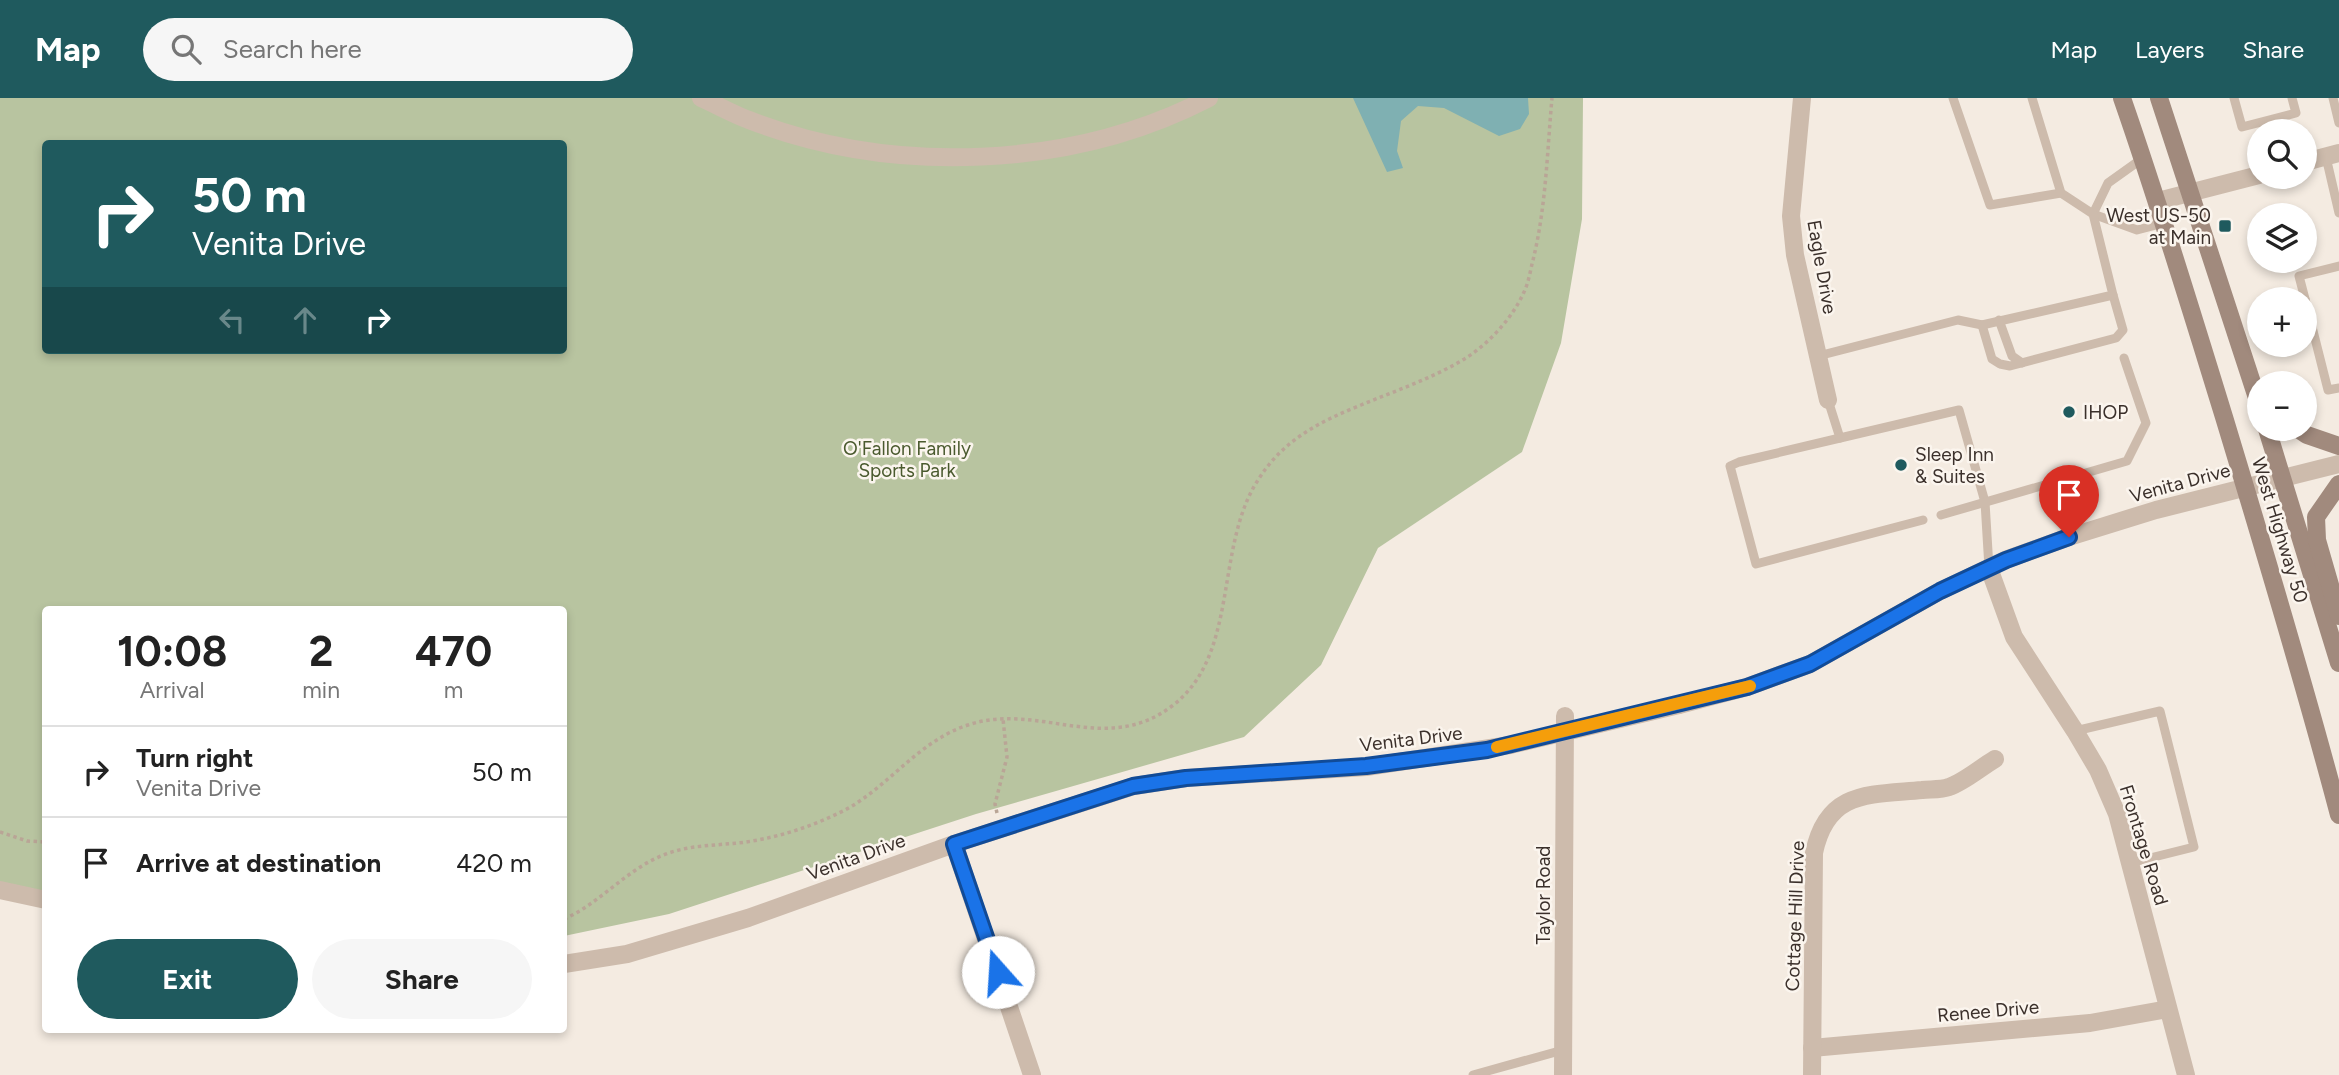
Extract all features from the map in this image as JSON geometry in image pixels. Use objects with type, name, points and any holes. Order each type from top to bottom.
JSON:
[{"type":"main road","name":"West Highway 50","points":[[2122,98],[2158,201],[2245,487],[2305,687],[2339,815]]},
{"type":"main road","points":[[2160,98],[2252,371]]},
{"type":"main road","points":[[2317,438],[2339,446]]},
{"type":"main road","name":"West Highway 50","points":[[2271,441],[2338,660]]},
{"type":"main road","points":[[2339,484],[2316,517],[2317,540],[2339,616]]},
{"type":"main road","points":[[2338,660],[2339,626]]},
{"type":"street","points":[[701,98],[749,120],[793,134],[892,154],[943,158],[1004,156],[1076,145],[1156,121],[1209,98]]},
{"type":"street","name":"Eagle Drive","points":[[1802,98],[1791,216],[1795,255],[1828,400]]},
{"type":"street","points":[[2158,201],[2247,178]]},
{"type":"street","name":"Venita Drive","points":[[567,964],[627,954],[748,918],[954,844],[1133,786],[1186,778],[1392,764],[1510,745],[1747,687],[1810,664],[1940,591],[1989,568],[2069,537],[2156,510],[2339,464]]},
{"type":"street","name":"Frontage Road","points":[[1989,568],[2014,637],[2076,731],[2098,770],[2117,814],[2186,1075]]},
{"type":"street","name":"Taylor Road","points":[[1563,1075],[1565,716]]},
{"type":"street","name":"Cottage Hill Drive","points":[[1812,1075],[1814,853],[1818,835],[1827,817],[1841,805],[1858,797],[1948,787],[1995,760]]},
{"type":"street","points":[[954,844],[1032,1075]]},
{"type":"street","points":[[0,890],[42,899]]},
{"type":"street","name":"Renee Drive","points":[[1812,1048],[2090,1023],[2168,1009]]},
{"type":"lane","points":[[1953,98],[1964,116],[1990,205],[2061,193]]},
{"type":"lane","points":[[2032,98],[2061,193],[2093,215],[2137,229],[2164,223]]},
{"type":"lane","points":[[2234,98],[2242,127],[2296,113],[2292,98]]},
{"type":"lane","points":[[2333,98],[2339,123]]},
{"type":"lane","points":[[2026,123],[2038,119]]},
{"type":"lane","points":[[2332,155],[2339,214]]},
{"type":"lane","points":[[1982,325],[1993,359],[2010,366],[2116,338],[2123,330],[2093,215],[2108,183],[2143,158]]},
{"type":"lane","points":[[2303,287],[2299,276],[2339,266]]},
{"type":"lane","points":[[1818,356],[1958,320],[1982,325],[2113,295]]},
{"type":"lane","points":[[1999,320],[2012,356],[2022,363]]},
{"type":"lane","points":[[2317,333],[2328,390],[2339,388]]},
{"type":"lane","points":[[1941,515],[2127,461],[2146,423],[2124,358]]},
{"type":"lane","points":[[1828,400],[1840,438]]},
{"type":"lane","points":[[1923,520],[1756,564],[1730,466],[1959,410],[1985,502],[1989,568]]},
{"type":"lane","points":[[2076,731],[2160,711],[2194,847],[2130,863]]},
{"type":"lane","points":[[1473,1075],[1563,1050]]},
{"type":"path","points":[[567,917],[592,904],[658,857],[699,845],[773,837],[848,809],[919,751],[968,724],[1025,718],[1096,730],[1121,728],[1144,722],[1171,707],[1194,687],[1209,659],[1218,628],[1240,516],[1255,484],[1271,460],[1298,435],[1321,422],[1464,360],[1501,327],[1525,291],[1539,237],[1552,98]]},
{"type":"path","points":[[986,816],[997,813],[998,793],[1007,757],[1003,719]]},
{"type":"path","points":[[0,832],[27,841],[42,842]]},
{"type":"green space","name":"O'Fallon Family Sports Park","points":[[0,98],[1583,98],[1582,219],[1561,343],[1522,452],[1378,548],[1321,665],[1244,737],[976,814],[669,914],[567,935],[567,606],[42,606],[42,891],[0,884]]},
{"type":"water","points":[[1353,98],[1528,98],[1529,114],[1520,129],[1499,136],[1444,108],[1418,106],[1401,121],[1397,151],[1403,168],[1387,172]]},
{"type":"slow traffic","points":[[1497,747],[1750,686]]},
{"type":"place","name":"West US-50 at Main","points":[[2225,226]]},
{"type":"place","name":"IHOP","points":[[2069,412]]},
{"type":"place","name":"Sleep Inn & Suites","points":[[1901,465]]},
{"type":"route","points":[[998,972],[954,844],[1133,786],[1186,778],[1406,762],[1487,750],[1747,687],[1810,664],[1940,591],[2006,560],[2069,537]]}]
